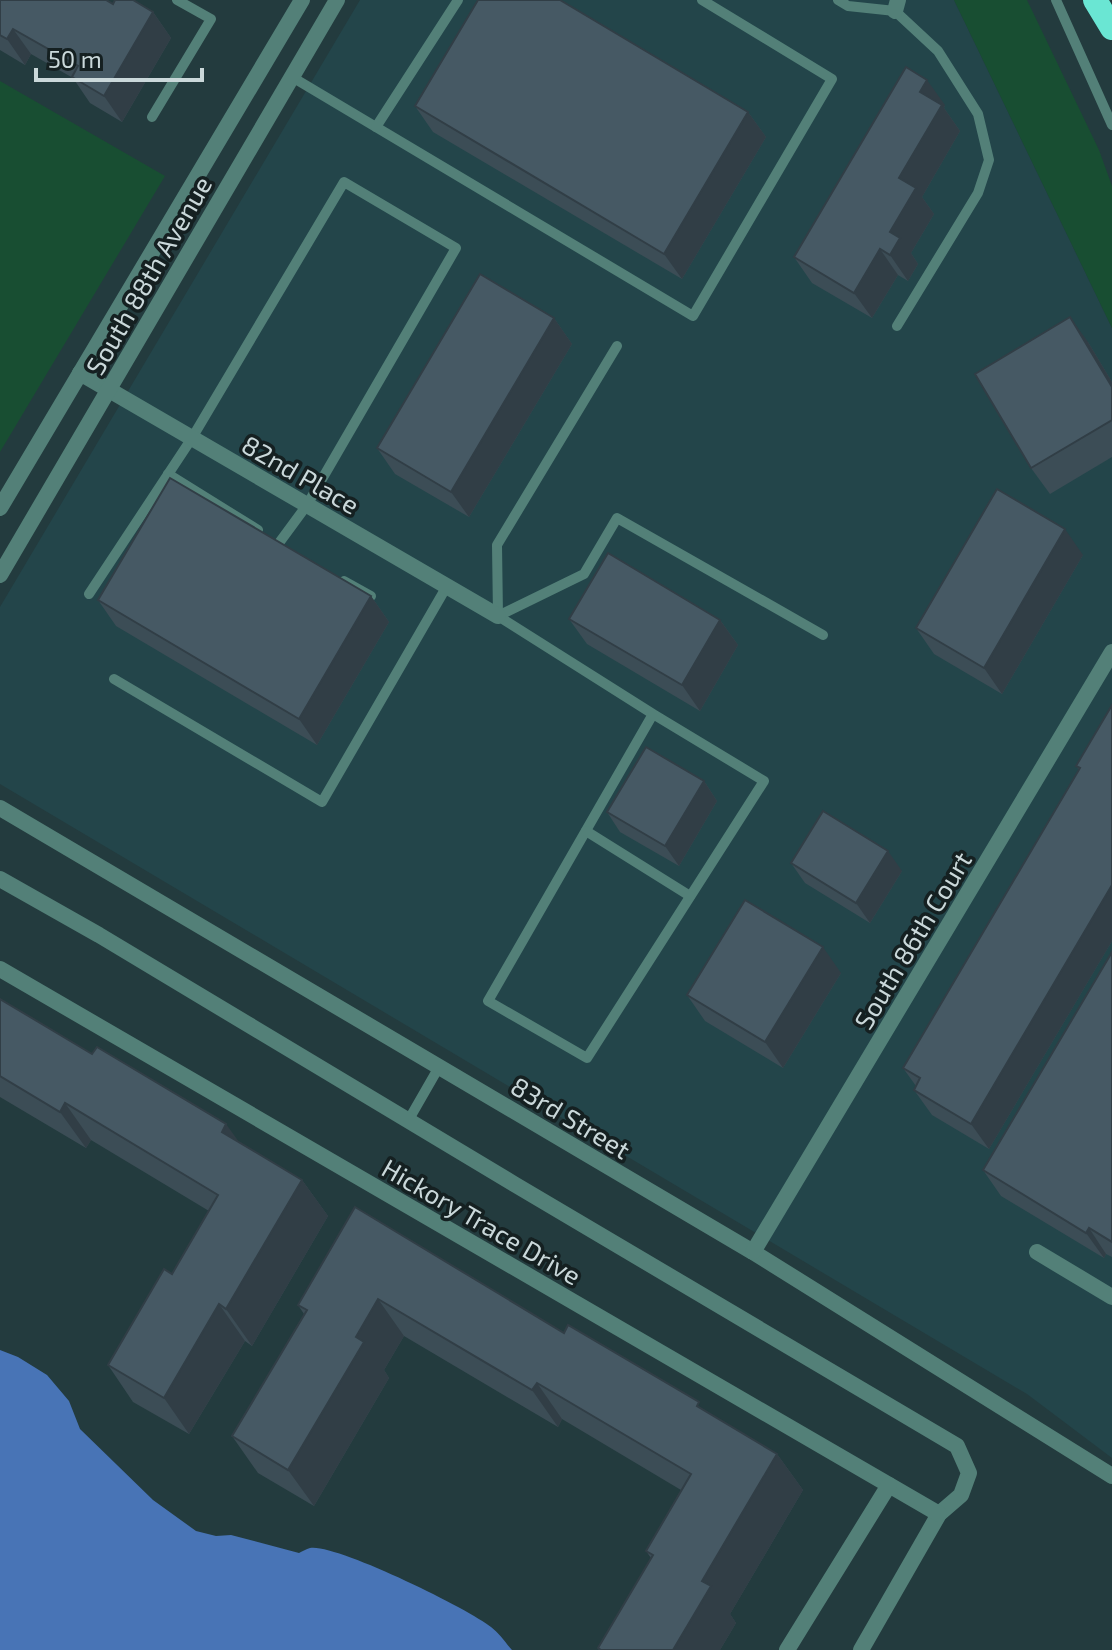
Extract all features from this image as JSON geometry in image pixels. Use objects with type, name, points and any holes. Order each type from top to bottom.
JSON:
[{"type":"highway","points":[[1095,0],[1112,28]]},
{"type":"street","name":"South 88th Avenue","points":[[0,508],[302,0]]},
{"type":"street","name":"South 88th Avenue","points":[[0,575],[337,0]]},
{"type":"street","name":"82nd Place","points":[[80,373],[498,616]]},
{"type":"street","name":"South 86th Court","points":[[753,1252],[1112,652]]},
{"type":"street","name":"83rd Street","points":[[0,808],[753,1252],[1112,1476]]},
{"type":"street","points":[[0,879],[957,1446],[969,1473],[961,1495],[939,1514],[861,1650]]},
{"type":"street","name":"Hickory Trace Drive","points":[[0,969],[939,1514]]},
{"type":"street","points":[[1037,1252],[1112,1297]]},
{"type":"street","points":[[787,1650],[889,1485]]},
{"type":"lane","points":[[152,117],[211,19],[177,0]]},
{"type":"lane","points":[[376,127],[458,0]]},
{"type":"lane","points":[[292,77],[693,316],[832,79],[702,0]]},
{"type":"lane","points":[[838,0],[848,6],[896,5],[938,51],[978,114],[989,160],[978,193],[897,326]]},
{"type":"lane","points":[[1056,0],[1112,125]]},
{"type":"lane","points":[[89,594],[192,438],[344,182],[456,248],[307,505],[279,543]]},
{"type":"lane","points":[[498,616],[497,545],[617,346]]},
{"type":"lane","points":[[168,474],[292,551]]},
{"type":"lane","points":[[498,616],[584,574],[617,518],[823,635]]},
{"type":"lane","points":[[332,573],[371,596]]},
{"type":"lane","points":[[114,679],[322,802],[447,586]]},
{"type":"lane","points":[[498,616],[764,781],[587,1058],[488,1001],[653,714]]},
{"type":"lane","points":[[586,831],[690,896]]},
{"type":"lane","points":[[408,1121],[439,1067]]},
{"type":"shaded area","points":[[360,0],[954,0],[1112,328],[1112,1458],[1027,1394],[0,784],[0,607]]},
{"type":"green space","points":[[954,0],[1027,0],[1099,150],[1112,186],[1112,328]]},
{"type":"green space","points":[[0,81],[165,176],[0,452]]},
{"type":"water","points":[[0,1350],[47,1375],[69,1401],[80,1429],[153,1500],[196,1531],[216,1536],[231,1535],[299,1553],[310,1548],[346,1556],[402,1579],[478,1618],[494,1629],[512,1650],[0,1650]]},
{"type":"building","points":[[0,0],[106,0],[113,4],[115,0],[133,0],[153,12],[104,96],[72,77],[78,66],[13,29],[7,39],[0,35]]},
{"type":"building","points":[[478,0],[560,0],[748,112],[664,254],[415,106]]},
{"type":"building","points":[[906,67],[927,80],[920,92],[942,105],[899,178],[916,188],[890,232],[900,238],[890,255],[880,249],[854,293],[794,257]]},
{"type":"building","points":[[480,274],[554,318],[451,492],[377,448]]},
{"type":"building","points":[[1070,317],[1112,387],[1112,420],[1031,468],[975,374]]},
{"type":"building","points":[[170,478],[371,596],[299,719],[98,600]]},
{"type":"building","points":[[997,489],[1065,529],[984,668],[916,628]]},
{"type":"building","points":[[608,553],[720,620],[682,685],[569,619]]},
{"type":"building","points":[[1112,705],[1112,885],[971,1124],[914,1090],[920,1078],[903,1068],[1080,768],[1076,766]]},
{"type":"building","points":[[646,747],[704,781],[665,846],[607,812]]},
{"type":"building","points":[[823,811],[888,851],[856,903],[791,863]]},
{"type":"building","points":[[745,900],[823,947],[765,1042],[687,995]]},
{"type":"building","points":[[1112,952],[1112,1242],[1089,1228],[1086,1233],[983,1170]]},
{"type":"building","points":[[0,999],[92,1054],[97,1047],[226,1124],[222,1132],[302,1180],[226,1309],[219,1304],[164,1398],[108,1365],[164,1269],[172,1274],[218,1195],[65,1103],[60,1112],[0,1076]]},
{"type":"building","points":[[355,1207],[564,1333],[568,1325],[699,1402],[697,1406],[777,1454],[702,1581],[711,1586],[673,1650],[598,1648],[653,1555],[646,1551],[691,1474],[537,1383],[532,1390],[378,1299],[356,1337],[364,1342],[288,1470],[232,1436],[307,1310],[298,1305]]}]
